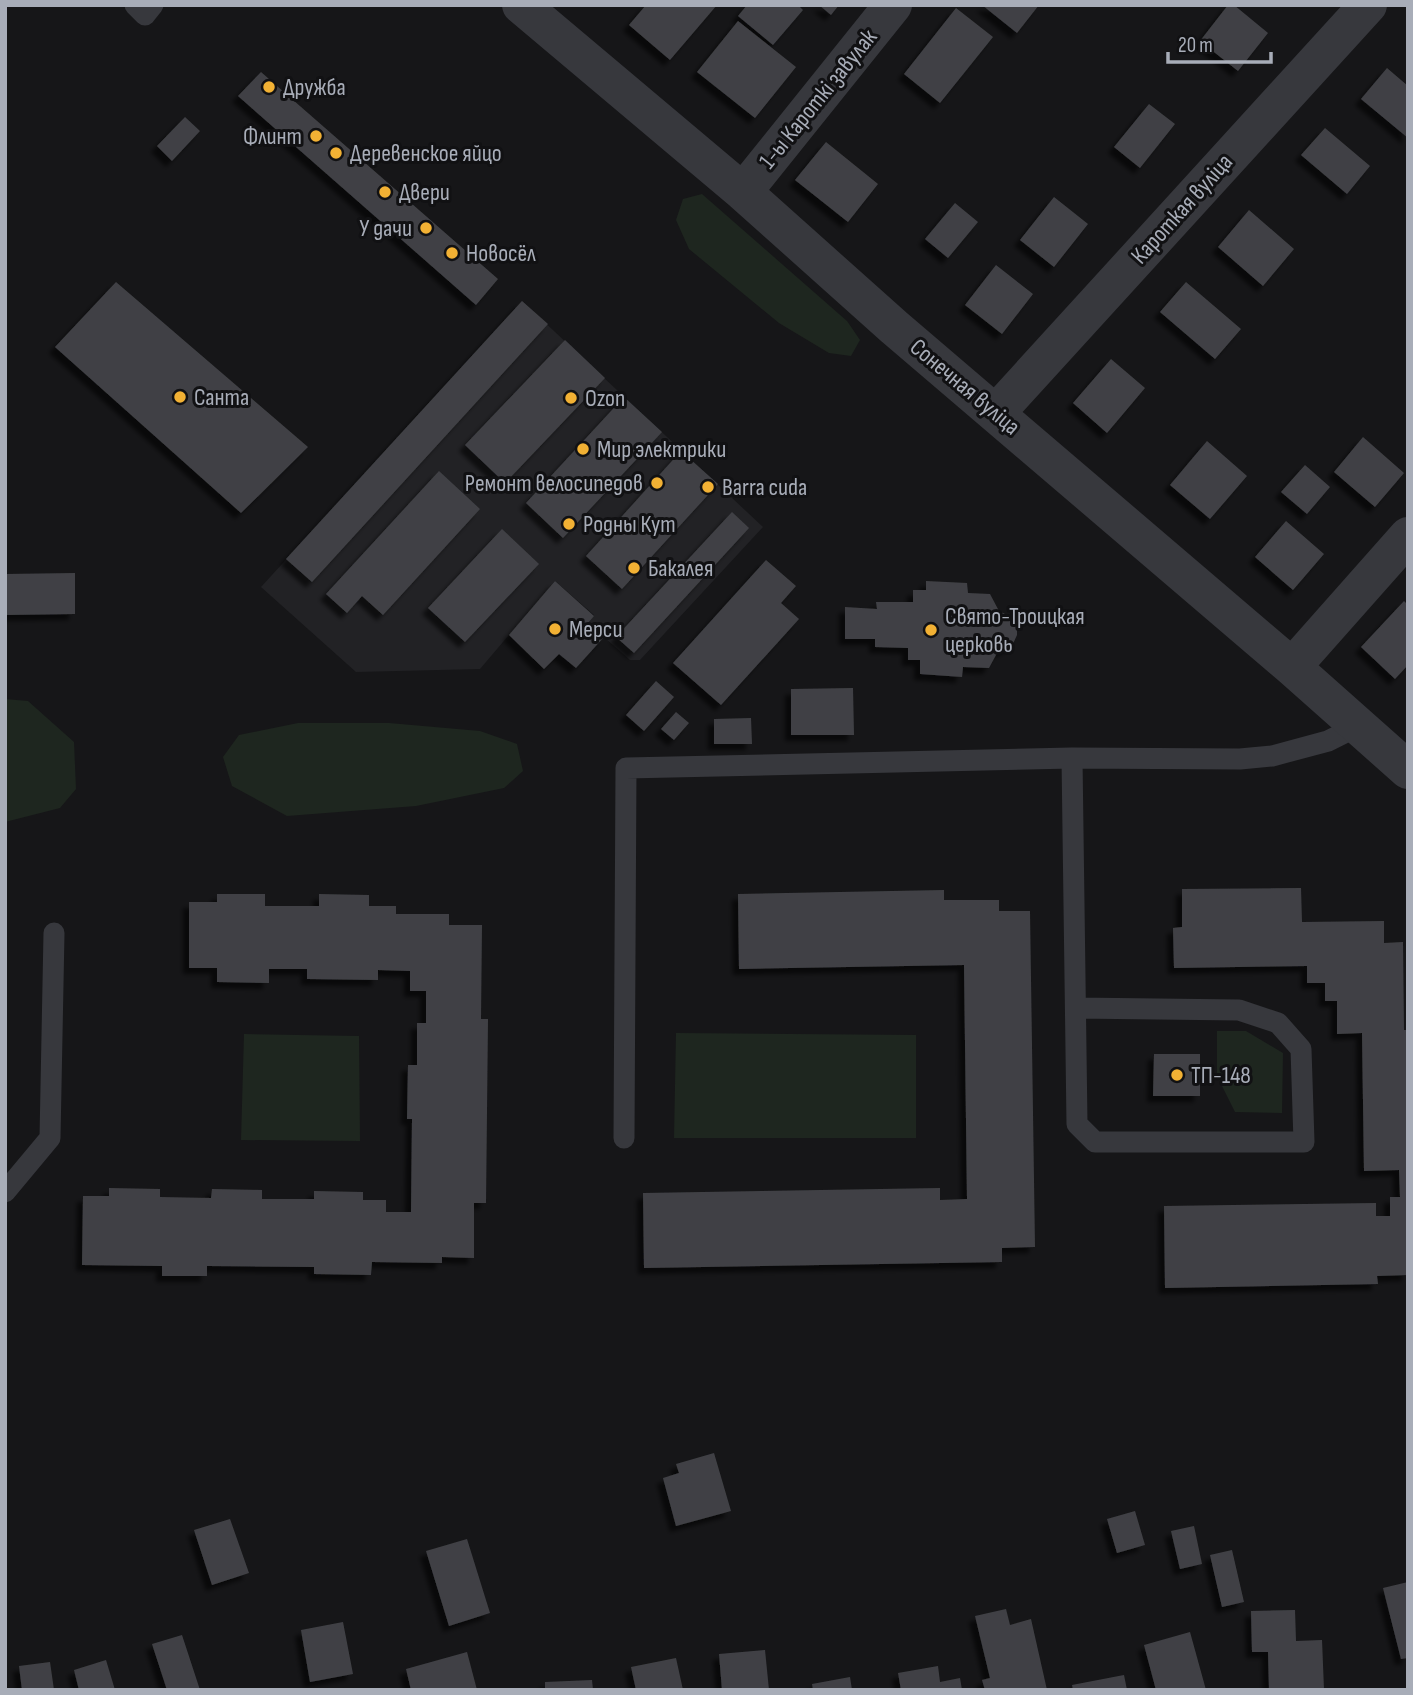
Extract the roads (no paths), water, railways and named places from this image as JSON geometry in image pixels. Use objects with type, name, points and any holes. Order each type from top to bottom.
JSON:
[{"type":"street","name":"Сонечная вуліца","points":[[521,5],[743,192],[894,327],[1292,667],[1408,770]]},
{"type":"street","name":"1-ы Кароткі завулак","points":[[743,192],[893,5]]},
{"type":"street","name":"Кароткая вуліца","points":[[996,413],[1368,5]]},
{"type":"street","points":[[1292,667],[1408,536]]},
{"type":"lane","points":[[135,5],[145,15],[153,5]]},
{"type":"lane","points":[[624,1138],[626,768],[1072,758],[1240,759],[1272,756],[1328,741],[1358,726]]},
{"type":"lane","points":[[1072,758],[1077,1124],[1096,1142],[1304,1142],[1301,1049],[1278,1023],[1240,1010],[1076,1008]]},
{"type":"lane","points":[[5,1192],[50,1138],[54,933]]},
{"type":"place","name":"Дружба","points":[[269,87]]},
{"type":"place","name":"Флинт","points":[[316,136]]},
{"type":"place","name":"Деревенское яйцо","points":[[336,153]]},
{"type":"place","name":"Двери","points":[[385,192]]},
{"type":"place","name":"У дачи","points":[[426,228]]},
{"type":"place","name":"Новосёл","points":[[452,253]]},
{"type":"place","name":"Санта","points":[[180,397]]},
{"type":"place","name":"Ozon","points":[[571,398]]},
{"type":"place","name":"Мир электрики","points":[[583,449]]},
{"type":"place","name":"Ремонт велосипедов","points":[[657,483]]},
{"type":"place","name":"Barra cuda","points":[[708,487]]},
{"type":"place","name":"Родны Кут","points":[[569,524]]},
{"type":"place","name":"Бакалея","points":[[634,568]]},
{"type":"place","name":"Мерси","points":[[555,629]]},
{"type":"place","name":"Свято-Троицкая церковь","points":[[931,630]]},
{"type":"place","name":"ТП-148","points":[[1177,1075]]}]
